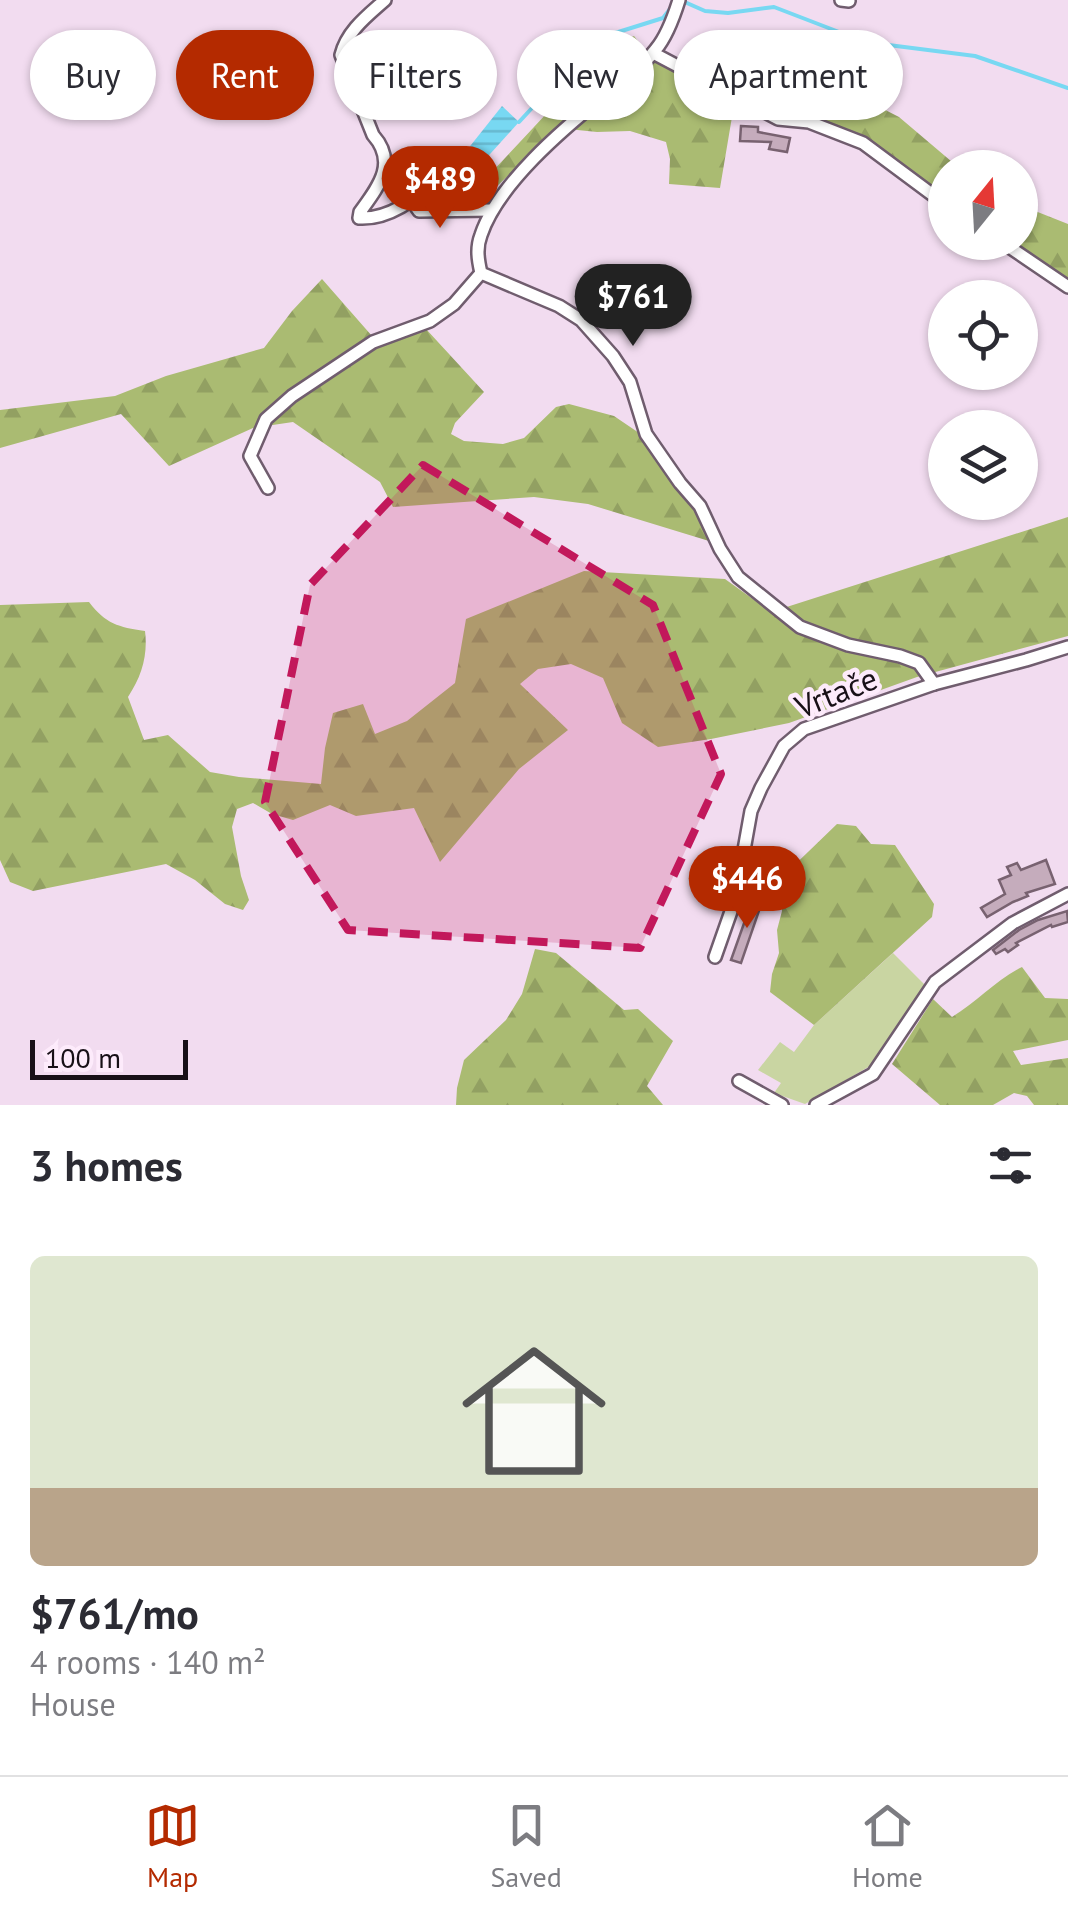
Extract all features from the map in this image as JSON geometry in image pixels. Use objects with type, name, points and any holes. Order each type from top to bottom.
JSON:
[{"type":"street","points":[[385,0],[344,42],[342,55],[386,158],[382,176],[359,218],[390,212],[412,201],[442,176]]},
{"type":"street","points":[[840,0],[849,1]]},
{"type":"street","points":[[654,52],[677,6]]},
{"type":"street","points":[[654,54],[778,119],[809,122],[863,144],[928,192]]},
{"type":"street","points":[[481,273],[477,256],[480,237],[492,210],[574,120]]},
{"type":"street","points":[[412,201],[420,211],[492,210]]},
{"type":"street","points":[[1028,260],[1068,287]]},
{"type":"street","points":[[268,488],[250,456],[266,420],[292,396],[373,342],[430,321],[454,304],[481,273]]},
{"type":"street","points":[[481,273],[559,306],[581,320],[613,356],[630,382],[646,434],[700,506],[738,577],[800,627],[848,645],[918,663],[934,684]]},
{"type":"street","name":"Vrtače","points":[[715,957],[734,900],[751,811],[784,746],[804,729],[851,711],[1068,647]]},
{"type":"street","points":[[816,1105],[873,1074],[935,982],[1012,923],[1068,894]]},
{"type":"street","points":[[739,1081],[782,1105]]},
{"type":"highlighted area","points":[[423,465],[653,605],[721,774],[640,948],[348,930],[265,802],[310,585]]},
{"type":"green space","points":[[654,57],[674,69],[674,120],[731,120],[720,188],[669,184],[666,142],[630,131],[558,128],[494,189],[482,182],[540,120],[654,120]]},
{"type":"green space","points":[[819,120],[903,120],[938,150],[928,150],[928,187],[859,137]]},
{"type":"green space","points":[[1038,212],[1068,224],[1068,283],[1034,260],[1038,260]]},
{"type":"green space","points":[[322,279],[379,344],[426,329],[484,392],[455,423],[451,434],[464,441],[503,444],[524,438],[556,407],[569,404],[614,416],[642,435],[694,507],[709,541],[588,504],[534,497],[393,507],[380,482],[293,422],[253,428],[169,466],[121,414],[0,448],[0,410],[115,396],[166,376],[264,348]]},
{"type":"green space","points":[[1068,517],[1068,636],[917,677],[789,723],[658,747],[622,723],[603,678],[571,664],[538,669],[520,684],[568,730],[519,769],[440,862],[414,808],[356,816],[330,805],[293,820],[253,803],[237,809],[232,827],[249,900],[243,910],[225,904],[195,880],[166,864],[33,891],[10,882],[0,860],[0,605],[89,602],[113,623],[145,631],[143,665],[128,697],[144,740],[168,735],[210,772],[321,784],[333,713],[363,704],[375,734],[407,721],[455,683],[466,619],[584,571],[725,579],[771,612]]},
{"type":"green space","points":[[837,824],[856,826],[871,844],[895,845],[934,904],[932,917],[814,1025],[770,992],[779,953],[780,879]]},
{"type":"green space","points":[[535,949],[556,953],[624,1010],[638,1009],[673,1041],[647,1086],[663,1105],[456,1105],[464,1060],[506,1020],[522,994]]},
{"type":"green space","points":[[893,953],[926,986],[883,1053],[870,1066],[805,1104],[774,1093],[781,1083],[758,1070],[780,1042],[794,1052],[814,1025]]},
{"type":"green space","points":[[1022,967],[1045,998],[1068,999],[1068,1040],[1013,1051],[1021,1065],[1068,1058],[1068,1105],[1034,1105],[1027,1096],[1014,1093],[993,1105],[940,1105],[892,1064],[933,999],[952,1017]]},
{"type":"water","points":[[502,106],[519,122],[471,175],[462,160],[491,120],[497,120]]},
{"type":"building","points":[[741,126],[758,127],[758,132],[790,138],[787,152],[769,149],[771,142],[740,141]]},
{"type":"building","points":[[1046,860],[1055,884],[1026,893],[1028,896],[987,917],[981,908],[1005,894],[999,880],[1011,875],[1007,867],[1017,863],[1021,870]]},
{"type":"building","points":[[753,898],[762,902],[741,963],[731,960]]},
{"type":"building","points":[[1067,911],[1068,922],[1051,925],[1016,943],[1008,952],[1005,949],[996,954],[993,950],[1019,930]]},
{"type":"waterway","points":[[680,0],[705,11],[728,13],[774,7],[865,42],[975,56],[1068,88]]},
{"type":"waterway","points":[[519,122],[596,39],[663,18],[670,9]]}]
